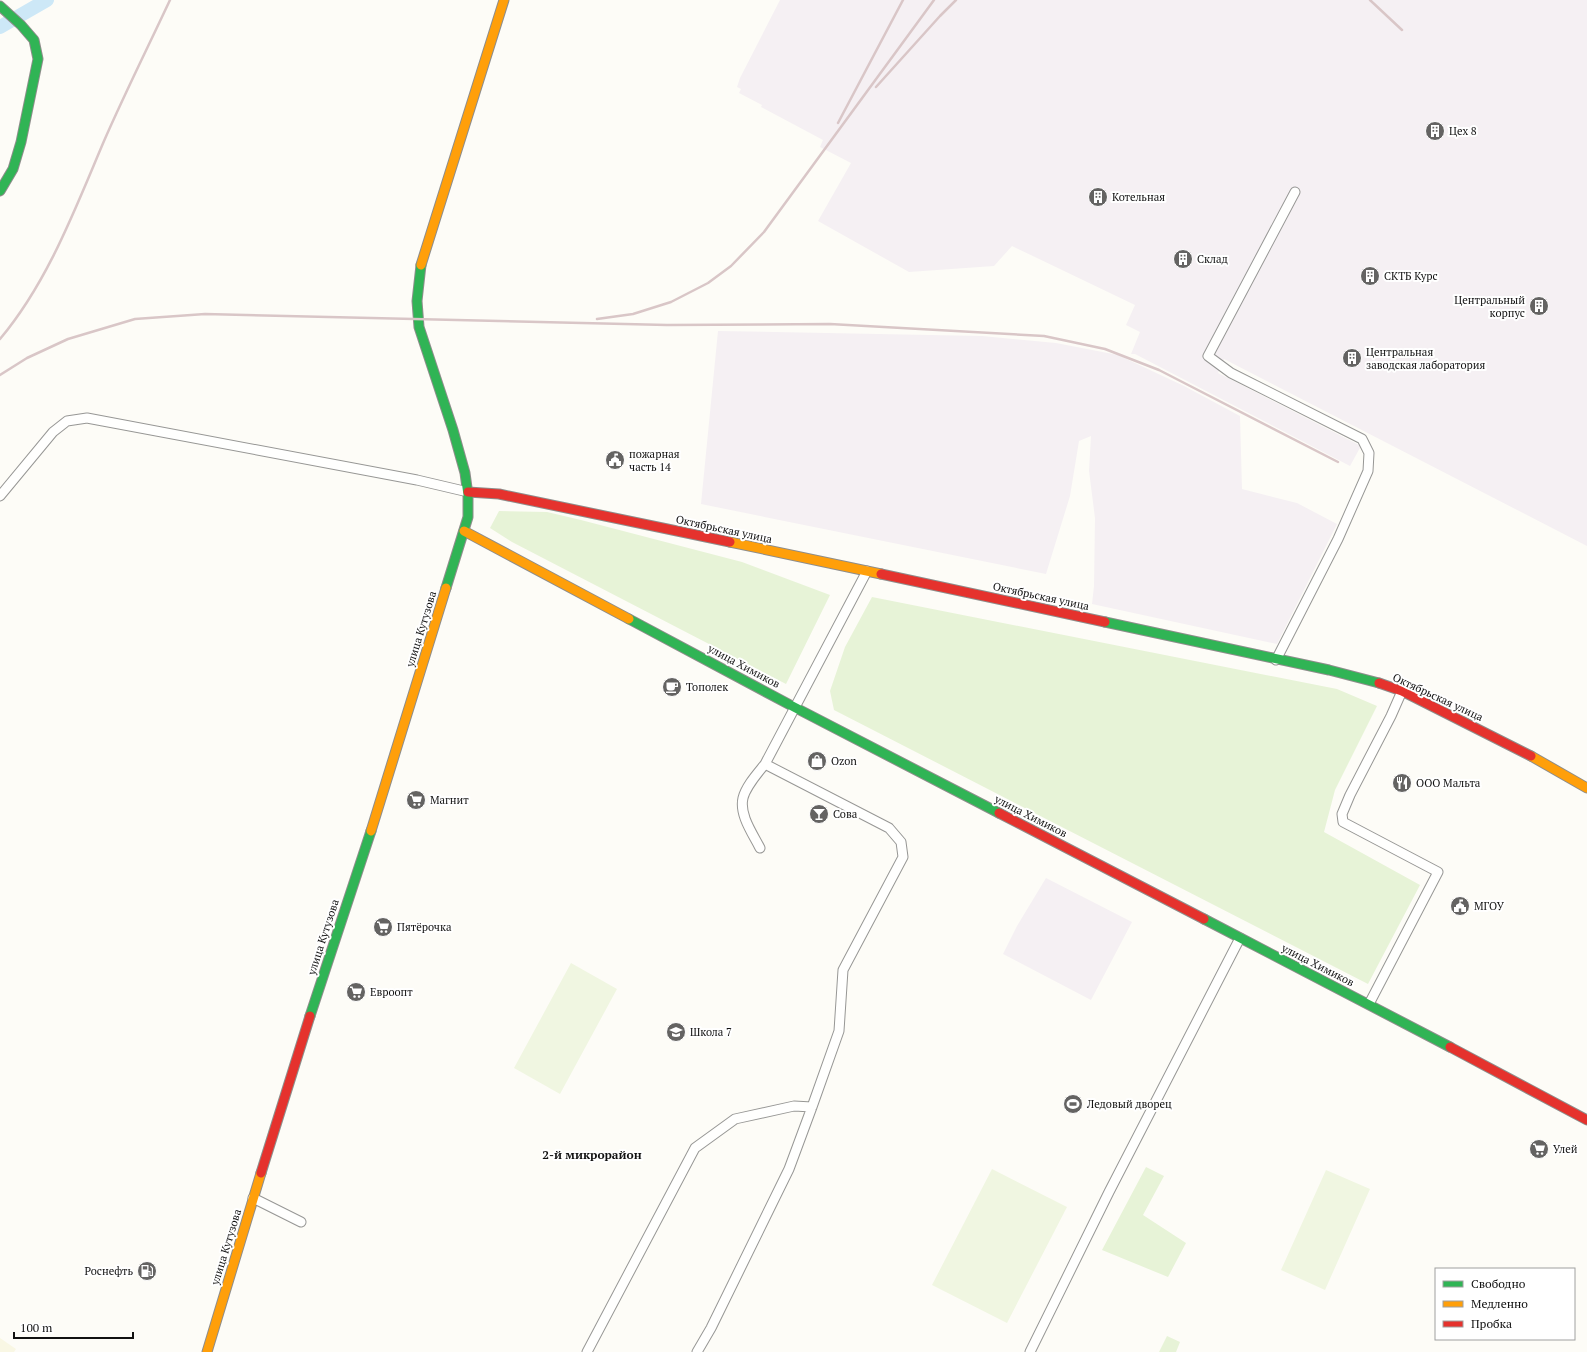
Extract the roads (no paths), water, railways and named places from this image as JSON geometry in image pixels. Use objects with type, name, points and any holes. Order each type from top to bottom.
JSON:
[{"type":"main road","name":"улица Кутузова","points":[[207,1352],[253,1198],[318,991],[372,828],[464,531],[469,508],[468,492],[463,466],[438,380],[417,320],[416,289],[424,254],[504,0]]},
{"type":"main road","points":[[0,6],[21,25],[34,40],[38,58],[21,142],[13,169],[0,191]]},
{"type":"main road","name":"Октябрьская улица","points":[[468,492],[499,494],[867,571],[1276,660],[1329,670],[1376,682],[1402,691],[1537,759],[1587,788]]},
{"type":"main road","name":"улица Химиков","points":[[464,531],[794,707],[1369,1004],[1587,1120]]},
{"type":"street","points":[[1276,660],[1338,539],[1368,471],[1369,452],[1362,439],[1231,373],[1208,356],[1295,192]]},
{"type":"street","points":[[0,496],[53,432],[67,421],[87,418],[417,480],[468,492]]},
{"type":"street","points":[[760,848],[746,818],[743,798],[755,777],[765,764],[867,571]]},
{"type":"street","points":[[1369,1004],[1438,872],[1343,822],[1342,814],[1350,795],[1391,716],[1402,691]]},
{"type":"street","points":[[697,1352],[711,1328],[789,1169],[839,1031],[843,970],[903,857],[901,842],[889,828],[765,764]]},
{"type":"street","points":[[1030,1352],[1109,1192],[1240,938]]},
{"type":"street","points":[[587,1352],[695,1148],[735,1119],[794,1106],[812,1107]]},
{"type":"street","points":[[253,1198],[301,1222]]},
{"type":"waterway","points":[[0,27],[47,0]]},
{"type":"railway","points":[[0,339],[32,294],[59,244],[112,123],[170,0]]},
{"type":"railway","points":[[838,123],[903,0]]},
{"type":"railway","points":[[597,319],[633,314],[671,302],[708,283],[731,266],[764,232],[934,0]]},
{"type":"railway","points":[[876,87],[956,0]]},
{"type":"railway","points":[[1370,0],[1402,30]]},
{"type":"railway","points":[[0,375],[27,358],[68,339],[135,319],[205,314],[667,325],[830,324],[1044,336],[1105,349],[1159,370],[1338,462]]},
{"type":"place","name":"Цех 8","points":[[1435,131]]},
{"type":"place","name":"Котельная","points":[[1098,197]]},
{"type":"place","name":"Склад","points":[[1183,259]]},
{"type":"place","name":"СКТБ Курс","points":[[1370,276]]},
{"type":"place","name":"Центральный корпус","points":[[1539,306]]},
{"type":"place","name":"Центральная заводская лаборатория","points":[[1352,358]]},
{"type":"place","name":"пожарная часть 14","points":[[615,460]]},
{"type":"place","name":"Тополек","points":[[672,687]]},
{"type":"place","name":"Ozon","points":[[817,761]]},
{"type":"place","name":"ООО Мальта","points":[[1402,783]]},
{"type":"place","name":"Магнит","points":[[416,800]]},
{"type":"place","name":"Сова","points":[[819,814]]},
{"type":"place","name":"МГОУ","points":[[1460,906]]},
{"type":"place","name":"Пятёрочка","points":[[383,927]]},
{"type":"place","name":"Евроопт","points":[[356,992]]},
{"type":"place","name":"Школа 7","points":[[676,1032]]},
{"type":"place","name":"Ледовый дворец","points":[[1073,1104]]},
{"type":"place","name":"Улей","points":[[1539,1149]]},
{"type":"place","name":"Роснефть","points":[[147,1271]]},
{"type":"district","name":"2-й микрорайон","points":[[592,1154]]}]
